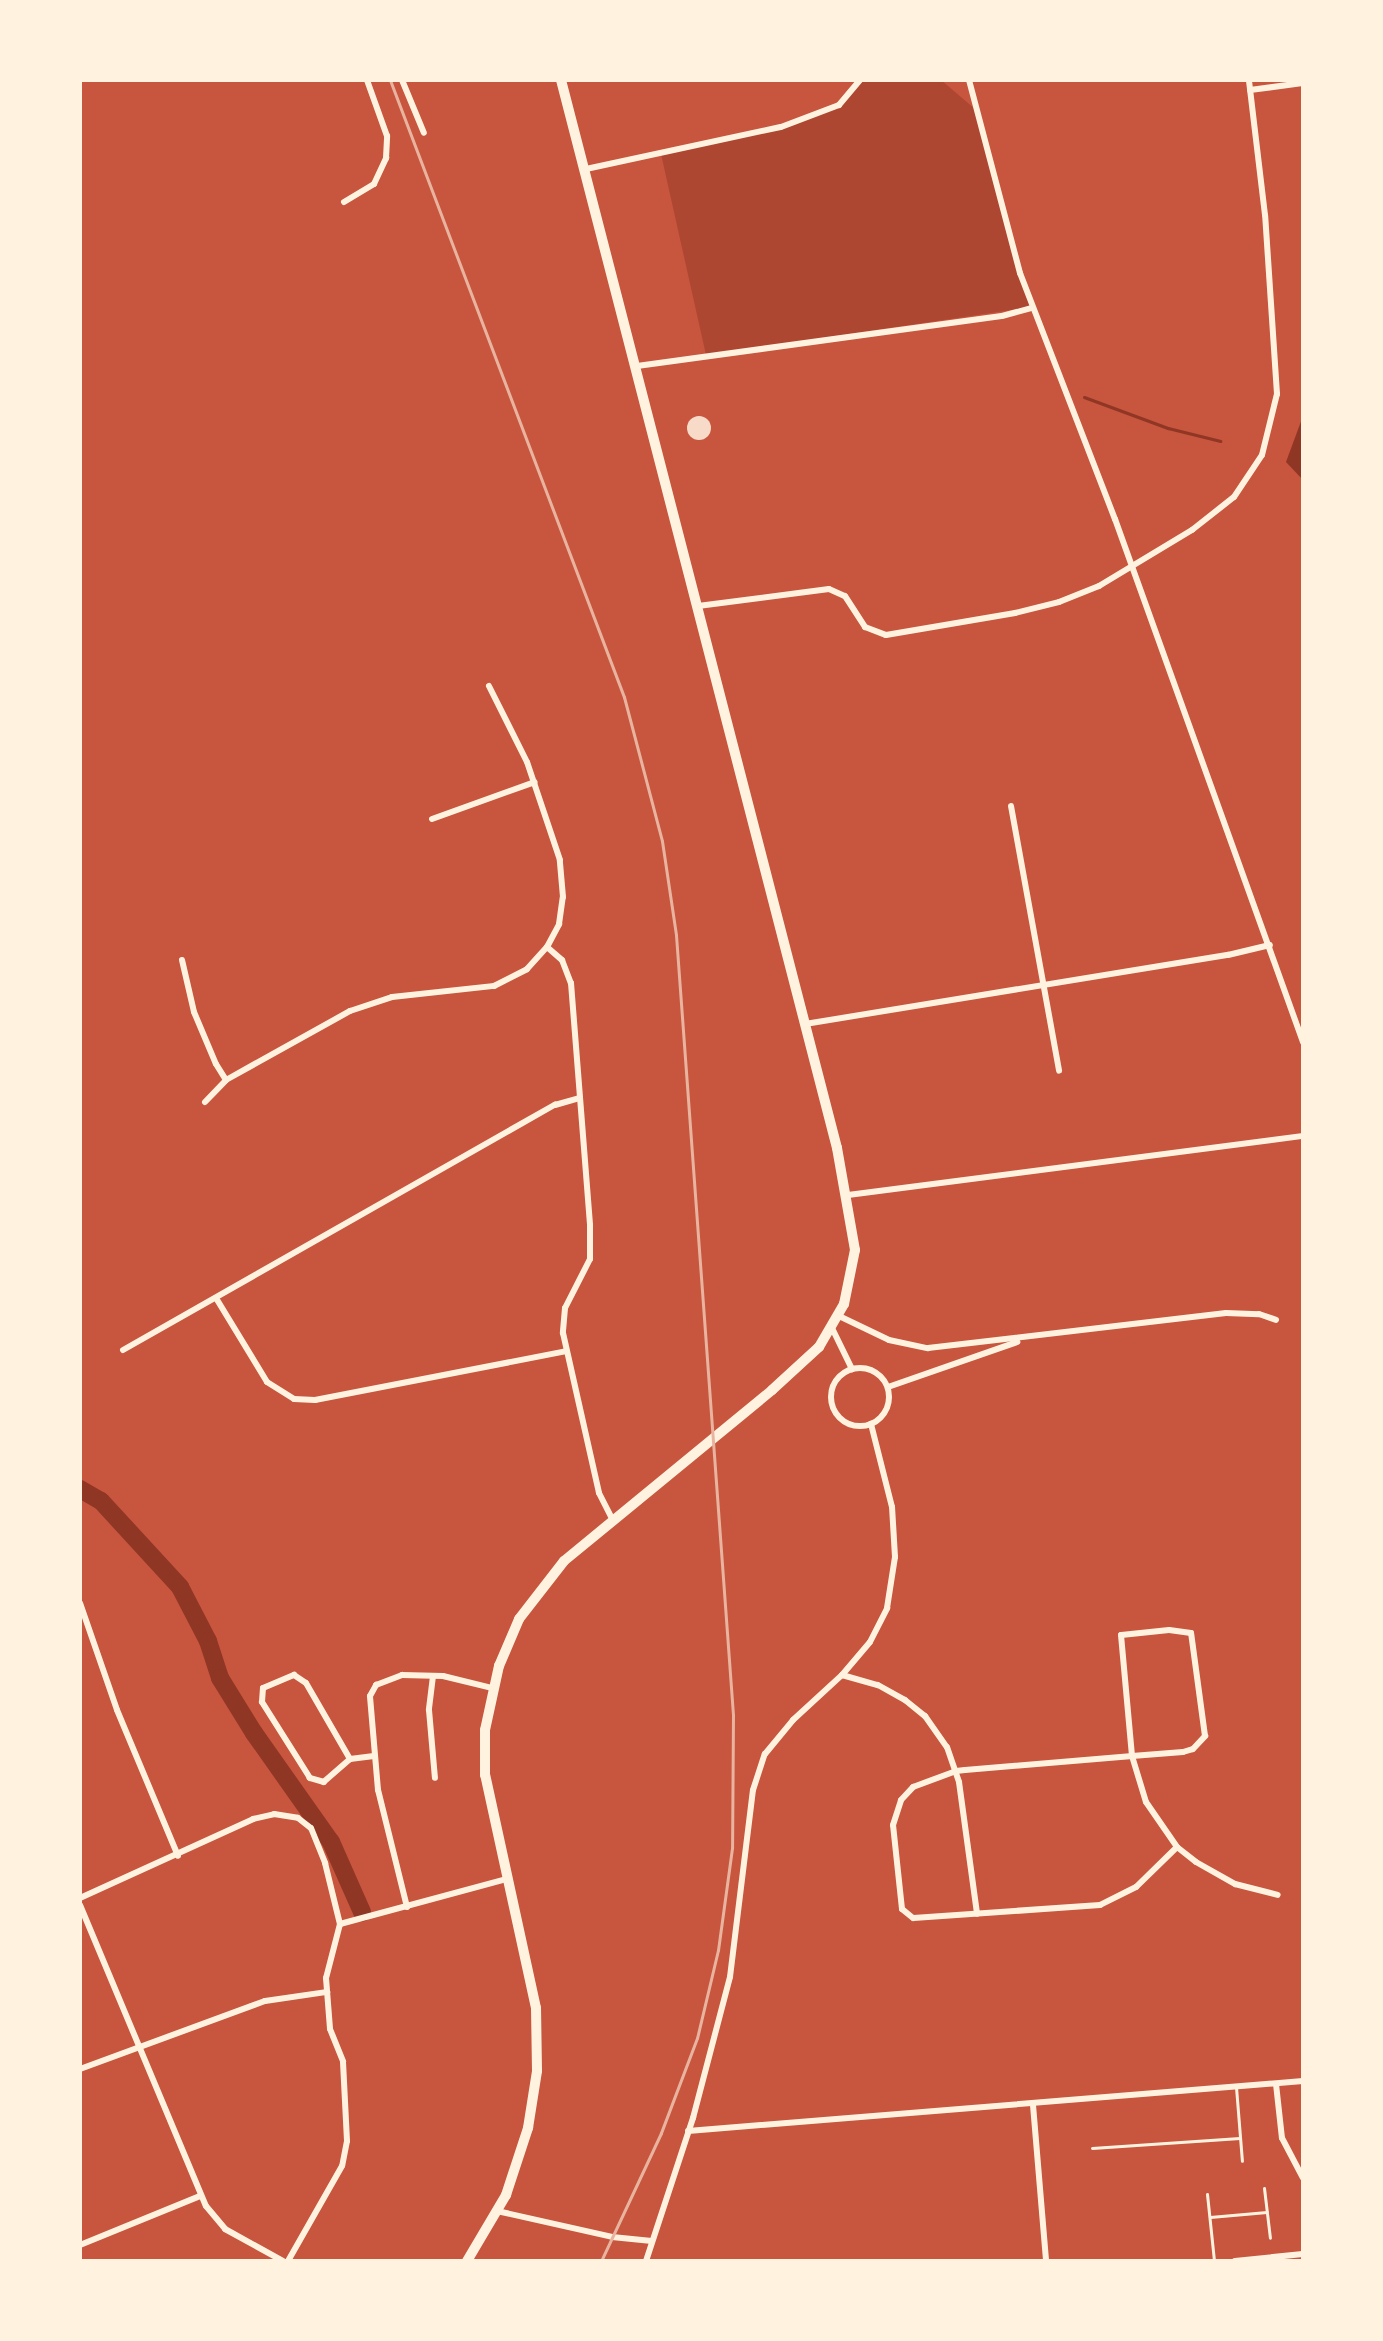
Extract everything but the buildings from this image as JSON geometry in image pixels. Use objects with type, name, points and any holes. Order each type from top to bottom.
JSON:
[{"type":"main road","points":[[467,2261],[497,2211],[522,2152],[534,2103],[537,2071],[536,2008],[484,1760],[492,1688],[513,1633],[536,1595],[564,1561],[802,1365],[839,1316],[850,1284],[855,1250],[848,1195],[561,80]]},
{"type":"street","points":[[344,202],[374,184],[386,158],[387,136],[367,80]]},
{"type":"street","points":[[402,80],[424,133]]},
{"type":"street","points":[[586,169],[781,127],[839,105],[860,80]]},
{"type":"street","points":[[969,80],[1010,240],[1032,308],[1132,568],[1303,1042]]},
{"type":"street","points":[[698,606],[829,589],[845,596],[865,627],[886,635],[1040,608],[1078,596],[1132,568],[1192,530],[1234,497],[1256,467],[1272,426],[1277,394],[1275,334],[1249,80]]},
{"type":"street","points":[[1250,90],[1303,83]]},
{"type":"street","points":[[637,366],[1002,316],[1032,308]]},
{"type":"street","points":[[205,1102],[226,1080],[327,1022],[370,1003],[414,994],[476,990],[511,980],[547,947],[559,924],[562,876],[553,834],[535,782],[489,686]]},
{"type":"street","points":[[432,819],[535,782]]},
{"type":"street","points":[[1011,806],[1059,1071]]},
{"type":"street","points":[[805,1024],[1270,945]]},
{"type":"street","points":[[547,947],[562,960],[571,983],[591,1251],[584,1275],[565,1308],[563,1333],[599,1493],[612,1519]]},
{"type":"street","points":[[182,960],[194,1012],[226,1080]]},
{"type":"street","points":[[123,1350],[555,1105],[580,1098]]},
{"type":"street","points":[[848,1195],[1303,1136]]},
{"type":"street","points":[[216,1298],[267,1382],[294,1399],[315,1400],[566,1351]]},
{"type":"street","points":[[839,1316],[911,1346],[958,1346],[1226,1313],[1259,1314],[1276,1320]]},
{"type":"street","points":[[832,1328],[852,1369]]},
{"type":"street","points":[[888,1387],[1032,1337]]},
{"type":"street","points":[[852,1369],[870,1369],[888,1387],[887,1409],[871,1424],[848,1424],[832,1407],[834,1383],[852,1369]]},
{"type":"street","points":[[646,2261],[688,2131],[733,1963],[753,1790],[765,1754],[793,1720],[842,1675],[870,1642],[887,1608],[895,1557],[892,1507],[871,1424]]},
{"type":"street","points":[[80,1603],[117,1710],[178,1856]]},
{"type":"street","points":[[1177,1847],[1136,1887],[1109,1903],[913,1918],[902,1909],[893,1825],[901,1800],[913,1787],[956,1771],[1132,1756],[1193,1749],[1205,1736],[1191,1633],[1169,1630],[1121,1635],[1132,1756],[1146,1802],[1177,1847],[1221,1878],[1278,1895]]},
{"type":"street","points":[[350,1759],[306,1683],[294,1675],[271,1681],[263,1688],[262,1702],[310,1778],[324,1782],[350,1759],[374,1756]]},
{"type":"street","points":[[407,1907],[381,1803],[370,1696],[376,1685],[402,1675],[433,1676],[492,1688]]},
{"type":"street","points":[[842,1675],[878,1685],[915,1708],[940,1736],[956,1771],[977,1914]]},
{"type":"street","points":[[433,1676],[430,1721],[435,1778]]},
{"type":"street","points":[[80,1898],[178,1856],[253,1819],[274,1814],[298,1818],[311,1828],[319,1845],[340,1924],[326,1978],[330,2029],[343,2062],[345,2158],[285,2261],[225,2229],[200,2196],[80,1905]]},
{"type":"street","points":[[340,1924],[507,1879]]},
{"type":"street","points":[[80,2069],[138,2045],[265,2001],[327,1992]]},
{"type":"street","points":[[688,2131],[1303,2081]]},
{"type":"street","points":[[1276,2084],[1282,2138],[1303,2178]]},
{"type":"street","points":[[1033,2105],[1046,2261]]},
{"type":"street","points":[[80,2245],[200,2196]]},
{"type":"street","points":[[497,2211],[612,2237],[652,2241]]},
{"type":"street","points":[[1235,2261],[1303,2254]]},
{"type":"lane","points":[[1236,2087],[1242,2161]]},
{"type":"lane","points":[[1092,2148],[1240,2138]]},
{"type":"lane","points":[[1264,2188],[1270,2238]]},
{"type":"lane","points":[[1207,2194],[1214,2261]]},
{"type":"lane","points":[[1210,2217],[1267,2212]]},
{"type":"shaded area","points":[[861,80],[941,80],[975,109],[1032,307],[706,355],[661,154],[751,135],[830,110]]},
{"type":"shaded area","points":[[1303,416],[1303,480],[1286,462]]},
{"type":"waterway","points":[[1084,397],[1168,428],[1220,441]]},
{"type":"waterway","points":[[80,1489],[101,1501],[180,1587],[208,1641],[220,1678],[254,1733],[331,1842],[362,1912]]},
{"type":"railway","points":[[390,80],[624,697],[662,841],[676,935],[733,1715],[732,1848],[718,1950],[697,2038],[661,2133],[601,2261]]}]
